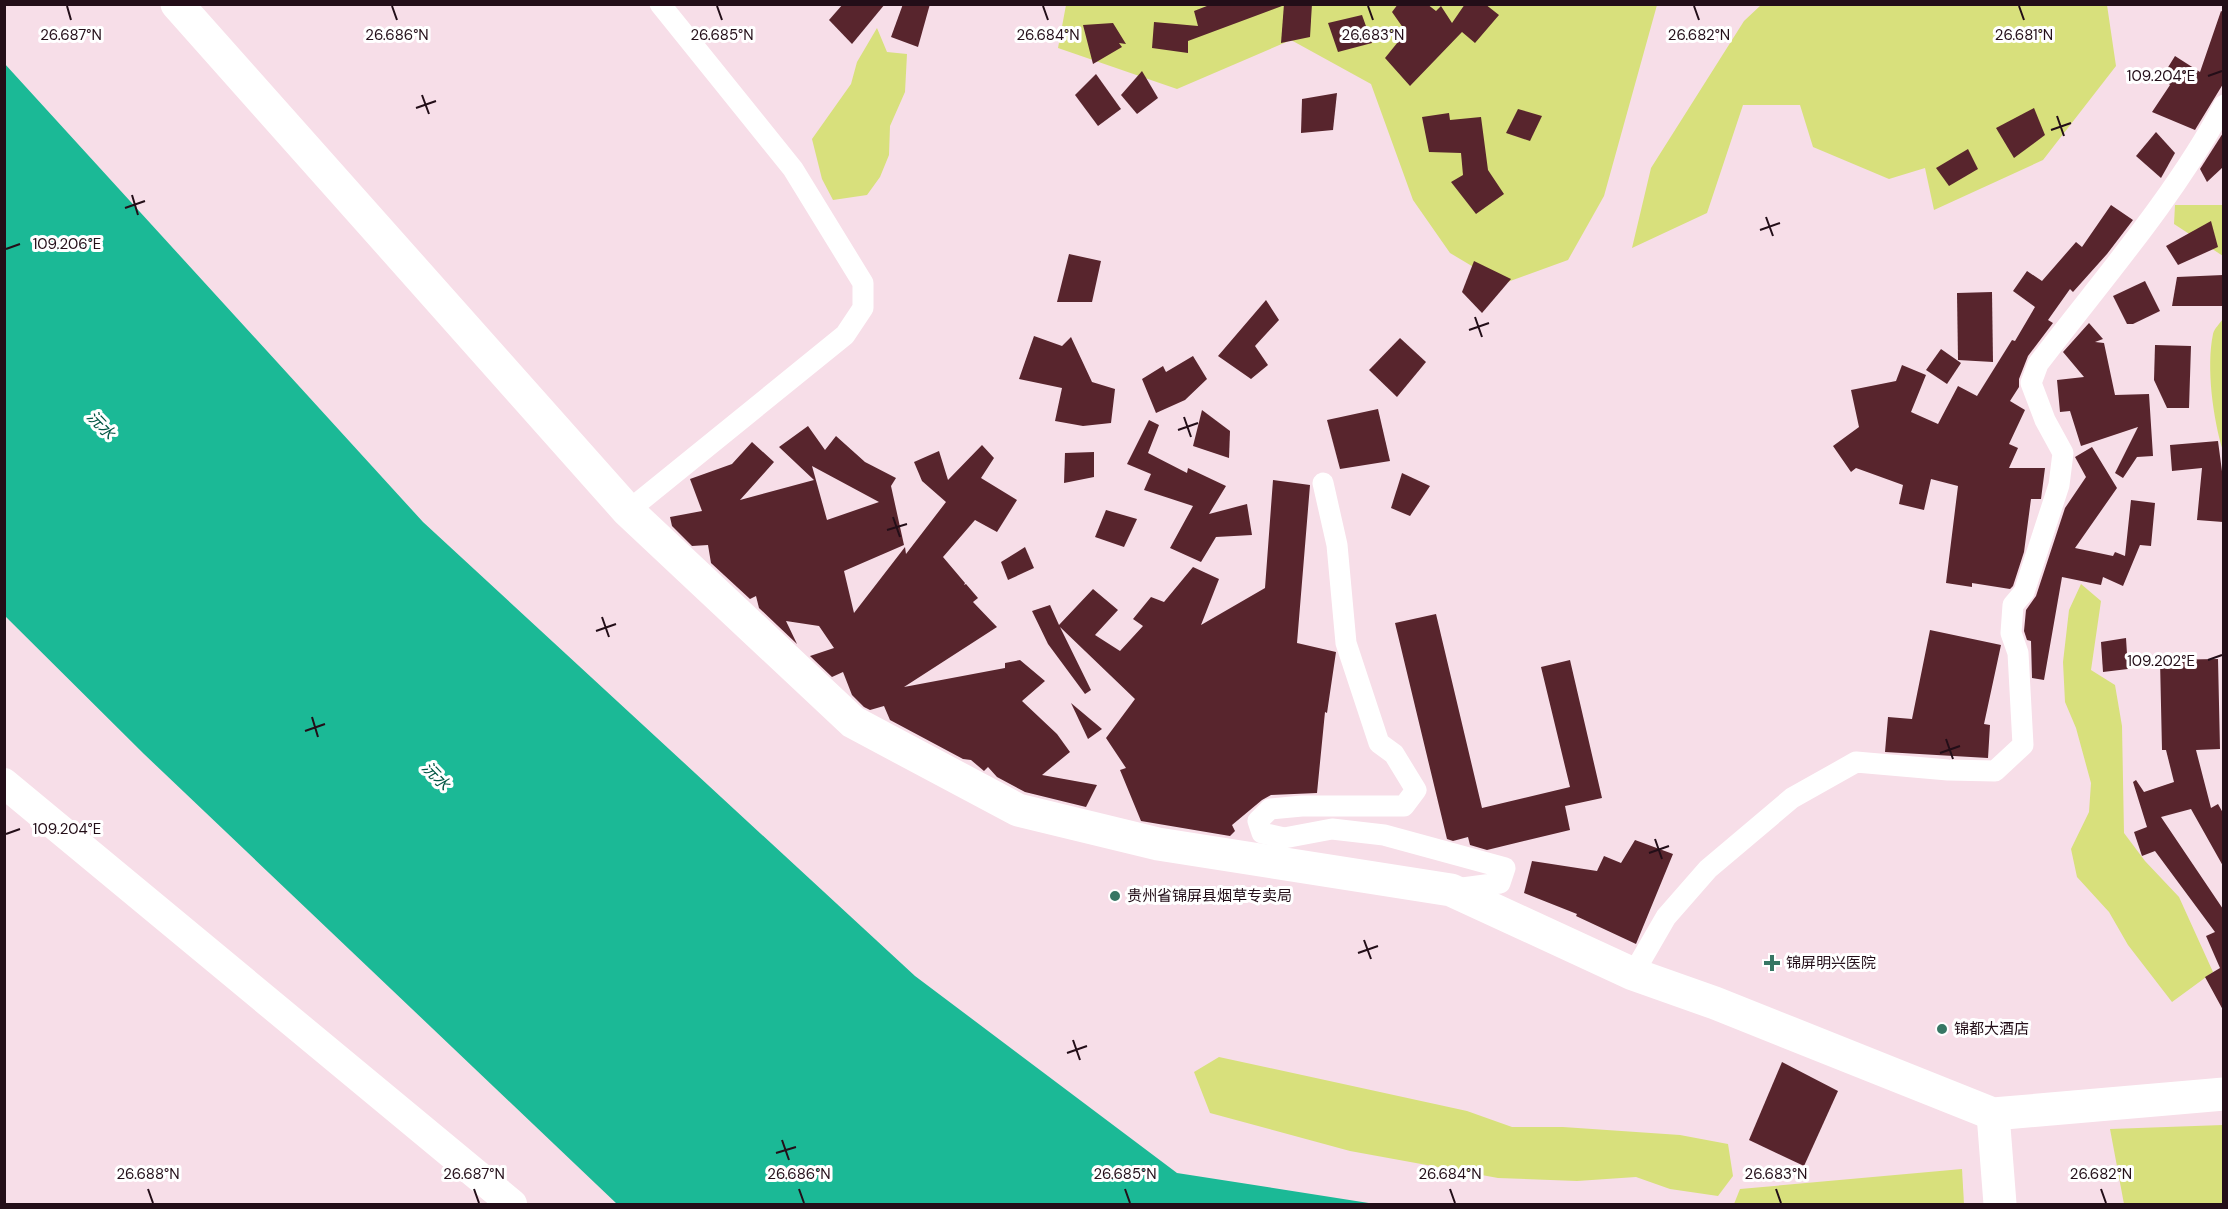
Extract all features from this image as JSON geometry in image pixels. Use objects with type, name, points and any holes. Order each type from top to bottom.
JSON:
[{"type":"main road","points":[[177,4],[628,511],[854,722],[1018,810],[1158,844],[1451,890],[1633,975],[1715,1003],[1993,1114],[2223,1094]]},
{"type":"main road","points":[[1993,1114],[2000,1204]]},
{"type":"street","points":[[628,511],[845,335],[862,308],[863,283],[793,169],[660,4]]},
{"type":"street","points":[[1633,975],[1666,917],[1708,868],[1792,798],[1856,762],[1948,770],[1995,771],[2023,745],[2018,653],[2011,633],[2013,605],[2024,592],[2059,485],[2063,453],[2045,420],[2031,383],[2038,364],[2164,199],[2207,136],[2223,105]]},
{"type":"street","points":[[1323,483],[1337,545],[1346,643],[1379,743],[1394,754],[1416,790],[1404,806],[1302,806],[1270,809],[1258,821],[1262,833],[1284,838],[1332,829],[1384,835],[1505,868],[1500,883],[1451,890]]},
{"type":"street","points":[[4,783],[512,1204]]},
{"type":"shaded area","points":[[1066,5],[1657,5],[1604,196],[1568,260],[1502,284],[1450,253],[1413,200],[1371,84],[1291,40],[1177,89],[1058,48]]},
{"type":"shaded area","points":[[1761,5],[2107,5],[2116,66],[2043,160],[1934,210],[1925,168],[1889,179],[1813,147],[1800,105],[1743,105],[1707,213],[1632,248],[1651,168],[1744,21]]},
{"type":"shaded area","points":[[877,28],[887,52],[907,54],[905,92],[890,126],[889,155],[880,177],[867,195],[833,200],[822,179],[812,139],[851,84],[857,62]]},
{"type":"shaded area","points":[[2175,205],[2223,205],[2223,256],[2174,224]]},
{"type":"shaded area","points":[[2223,319],[2223,451],[2216,424],[2210,362],[2213,334]]},
{"type":"shaded area","points":[[2081,584],[2101,601],[2091,670],[2115,685],[2122,726],[2124,833],[2145,861],[2179,897],[2213,972],[2172,1002],[2128,945],[2109,912],[2077,877],[2071,849],[2089,812],[2091,783],[2076,728],[2065,702],[2063,662],[2069,610]]},
{"type":"shaded area","points":[[1219,1057],[1467,1111],[1512,1127],[1563,1127],[1680,1135],[1728,1144],[1733,1176],[1718,1196],[1670,1189],[1636,1177],[1577,1181],[1498,1178],[1350,1151],[1210,1113],[1194,1072]]},
{"type":"shaded area","points":[[2223,1125],[2223,1204],[2124,1204],[2110,1129]]},
{"type":"shaded area","points":[[1962,1169],[1964,1204],[1734,1204],[1740,1189]]},
{"type":"water","name":"沅水","points":[[4,63],[423,522],[915,976],[1177,1173],[1375,1204],[617,1204],[144,754],[5,616]]},
{"type":"building","points":[[843,4],[885,4],[852,44],[829,20]]},
{"type":"building","points":[[903,4],[930,4],[918,47],[891,37]]},
{"type":"building","points":[[1212,4],[1282,6],[1188,41],[1188,53],[1152,48],[1154,22],[1198,26],[1194,11]]},
{"type":"building","points":[[1284,4],[1312,4],[1310,37],[1281,43]]},
{"type":"building","points":[[1398,4],[1427,4],[1436,11],[1441,6],[1452,23],[1465,4],[1485,4],[1499,15],[1475,43],[1462,32],[1410,86],[1385,58],[1406,32],[1392,12]]},
{"type":"building","points":[[2221,11],[2223,12],[2223,84],[2195,130],[2152,112],[2170,85],[2162,77],[2175,56],[2200,72]]},
{"type":"building","points":[[1362,15],[1372,43],[1338,52],[1328,23]]},
{"type":"building","points":[[1113,23],[1126,44],[1119,43],[1122,47],[1093,64],[1083,25]]},
{"type":"building","points":[[1142,71],[1158,98],[1137,114],[1121,95]]},
{"type":"building","points":[[1096,74],[1121,109],[1098,126],[1075,95]]},
{"type":"building","points":[[1337,93],[1333,130],[1301,133],[1302,99]]},
{"type":"building","points":[[2034,108],[2045,135],[2014,158],[1996,128]]},
{"type":"building","points":[[1518,109],[1542,116],[1530,141],[1506,133]]},
{"type":"building","points":[[1449,113],[1450,120],[1481,117],[1488,170],[1504,194],[1476,214],[1451,182],[1463,175],[1461,153],[1429,152],[1422,117]]},
{"type":"building","points":[[2156,132],[2175,153],[2161,178],[2136,156]]},
{"type":"building","points":[[2223,133],[2223,167],[2207,182],[2200,169]]},
{"type":"building","points":[[1968,149],[1978,169],[1949,186],[1936,168]]},
{"type":"building","points":[[2111,205],[2133,220],[2073,292],[2070,289],[2048,320],[2053,323],[2028,356],[2019,379],[2019,387],[2010,401],[2025,410],[2009,444],[2018,448],[2009,468],[2045,468],[2041,499],[2031,499],[2024,552],[2013,586],[2010,589],[1972,583],[1972,587],[1946,583],[1958,486],[1931,479],[1924,510],[1899,504],[1903,485],[1856,468],[1851,472],[1833,446],[1859,427],[1851,390],[1896,381],[1902,365],[1926,375],[1911,412],[1938,424],[1958,386],[1977,396],[2012,340],[2015,341],[2035,307],[2013,291],[2027,271],[2042,281],[2076,242],[2082,247]]},
{"type":"building","points":[[2211,221],[2218,247],[2178,265],[2166,246]]},
{"type":"building","points":[[1069,254],[1101,261],[1092,302],[1057,302]]},
{"type":"building","points":[[1474,261],[1511,279],[1482,313],[1462,292]]},
{"type":"building","points":[[2223,275],[2223,306],[2172,306],[2177,277]]},
{"type":"building","points":[[2145,281],[2160,311],[2133,324],[2127,324],[2113,296]]},
{"type":"building","points":[[1992,292],[1993,362],[1958,360],[1957,293]]},
{"type":"building","points":[[1266,300],[1279,320],[1255,346],[1268,365],[1251,379],[1218,356]]},
{"type":"building","points":[[2089,323],[2103,339],[2095,342],[2104,343],[2115,395],[2149,394],[2153,456],[2137,457],[2123,478],[2115,473],[2138,427],[2081,446],[2070,411],[2060,412],[2057,380],[2084,377],[2063,352]]},
{"type":"building","points":[[1034,336],[1062,346],[1071,337],[1092,382],[1115,389],[1111,423],[1083,426],[1055,421],[1062,388],[1019,379]]},
{"type":"building","points":[[1400,338],[1426,362],[1397,397],[1369,370]]},
{"type":"building","points":[[2155,345],[2191,346],[2189,408],[2167,408],[2154,380]]},
{"type":"building","points":[[1941,349],[1961,363],[1947,384],[1926,370]]},
{"type":"building","points":[[1193,356],[1207,379],[1185,400],[1156,413],[1142,379],[1163,366],[1166,372]]},
{"type":"building","points":[[1378,409],[1390,461],[1340,469],[1327,420]]},
{"type":"building","points":[[1202,410],[1230,431],[1229,458],[1193,446]]},
{"type":"building","points":[[1149,420],[1159,425],[1148,453],[1187,473],[1188,468],[1226,486],[1209,514],[1247,504],[1252,535],[1216,537],[1201,562],[1170,548],[1193,506],[1144,490],[1151,474],[1127,464]]},
{"type":"building","points":[[808,426],[825,450],[836,436],[865,462],[896,478],[891,486],[904,545],[844,571],[854,613],[905,547],[906,554],[946,502],[922,481],[914,462],[939,451],[948,480],[982,445],[994,458],[981,478],[1017,500],[997,532],[975,520],[943,557],[965,583],[964,585],[966,584],[978,598],[973,602],[997,627],[904,687],[1005,668],[1005,663],[1020,660],[1045,681],[1022,701],[1057,734],[1070,752],[1042,775],[1097,785],[1086,807],[1025,792],[997,777],[988,767],[984,771],[971,760],[963,759],[890,720],[884,706],[870,710],[864,707],[852,695],[843,672],[832,677],[810,656],[834,648],[819,626],[786,621],[797,644],[759,608],[756,596],[750,599],[711,563],[708,545],[692,546],[672,526],[670,517],[702,511],[690,479],[732,464],[752,442],[774,462],[740,500],[814,480],[779,447]],"holes":[[[812,466],[879,502],[827,520]]]},
{"type":"building","points":[[2218,441],[2223,479],[2223,522],[2197,520],[2202,468],[2172,471],[2170,445]]},
{"type":"building","points":[[2092,447],[2117,488],[2075,548],[2113,556],[2115,552],[2125,556],[2131,500],[2155,503],[2151,546],[2140,545],[2123,586],[2103,577],[2101,585],[2062,577],[2044,680],[2032,678],[2031,641],[2027,640],[2024,631],[2026,610],[2036,596],[2065,508],[2086,477],[2075,457]]},
{"type":"building","points":[[1094,452],[1094,477],[1064,483],[1065,453]]},
{"type":"building","points":[[1402,473],[1430,486],[1410,516],[1391,508]]},
{"type":"building","points":[[1273,480],[1310,485],[1297,643],[1336,652],[1327,713],[1325,712],[1317,793],[1271,795],[1232,825],[1235,831],[1230,836],[1141,821],[1120,770],[1126,768],[1106,738],[1135,699],[1060,627],[1091,690],[1085,694],[1048,644],[1032,611],[1050,605],[1059,625],[1093,589],[1118,610],[1095,635],[1120,651],[1143,626],[1133,619],[1151,597],[1164,602],[1193,567],[1219,579],[1201,625],[1265,588]]},
{"type":"building","points":[[1106,510],[1137,519],[1124,547],[1095,537]]},
{"type":"building","points":[[1025,547],[1034,568],[1008,580],[1001,562]]},
{"type":"building","points":[[1436,614],[1482,808],[1570,787],[1541,667],[1570,660],[1602,798],[1565,806],[1570,830],[1487,850],[1470,845],[1468,837],[1453,841],[1447,839],[1395,623]]},
{"type":"building","points":[[1930,630],[2001,645],[1984,724],[1990,725],[1988,758],[1885,752],[1888,717],[1912,719]]},
{"type":"building","points":[[2126,638],[2128,669],[2103,672],[2101,642]]},
{"type":"building","points":[[2218,659],[2220,749],[2196,750],[2211,808],[2218,804],[2223,813],[2223,866],[2191,809],[2161,817],[2223,909],[2223,1010],[2205,977],[2220,968],[2206,936],[2215,932],[2155,851],[2142,856],[2134,832],[2147,827],[2133,782],[2136,780],[2144,792],[2174,782],[2166,750],[2162,750],[2160,660]]},
{"type":"building","points":[[1071,703],[1102,729],[1088,739]]},
{"type":"building","points":[[1635,840],[1673,854],[1636,944],[1576,916],[1577,914],[1524,893],[1532,861],[1597,871],[1604,856],[1621,863]]},
{"type":"building","points":[[1782,1062],[1838,1091],[1804,1166],[1749,1140]]},
{"type":"place","name":"贵州省锦屏县烟草专卖局","points":[[1115,896]]},
{"type":"place","name":"锦屏明兴医院","points":[[1772,963]]},
{"type":"place","name":"锦都大酒店","points":[[1942,1029]]}]
